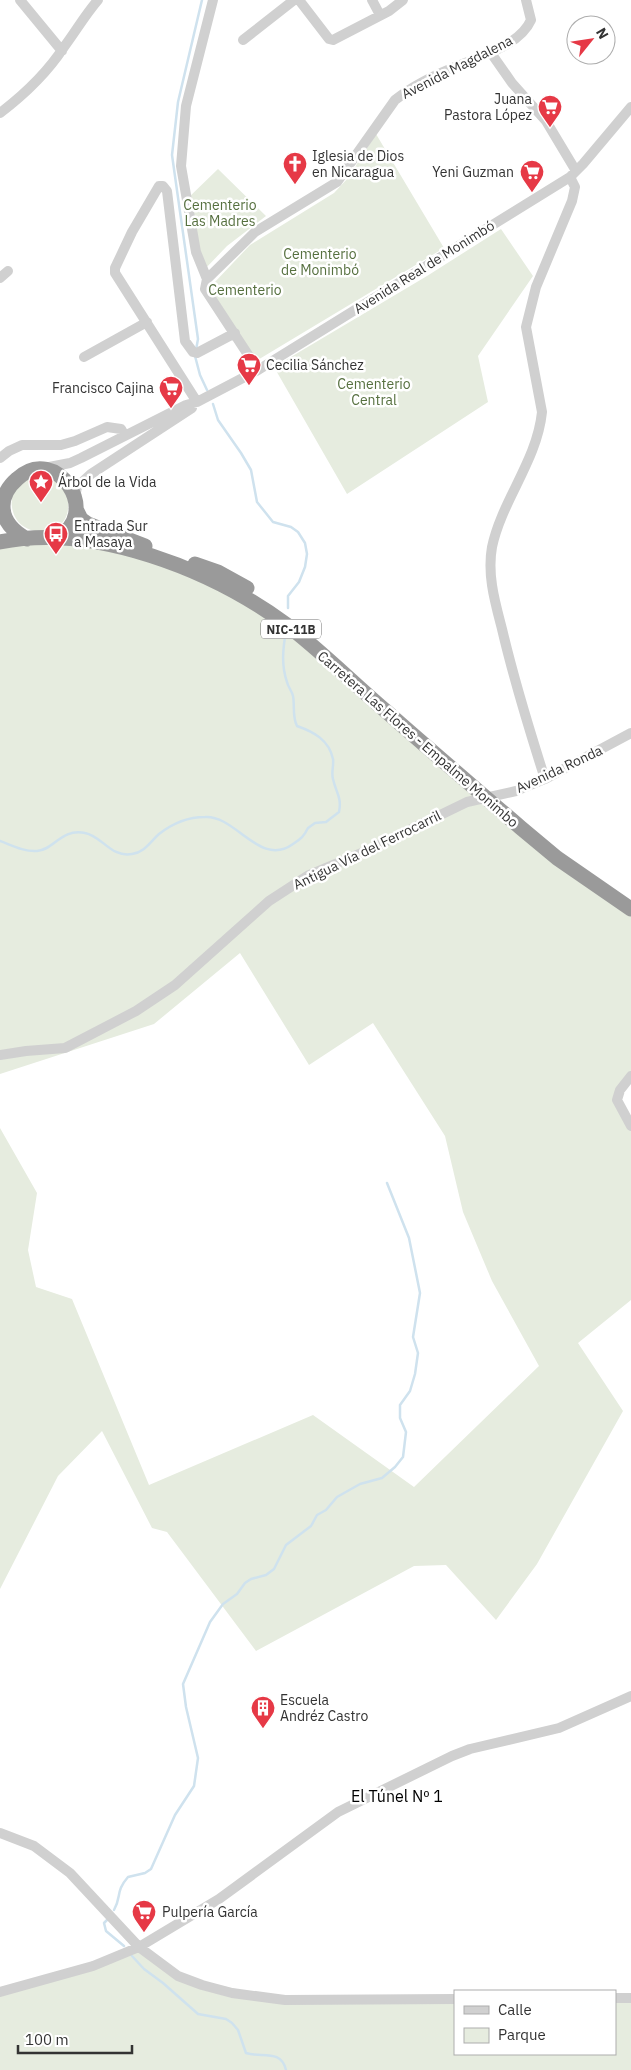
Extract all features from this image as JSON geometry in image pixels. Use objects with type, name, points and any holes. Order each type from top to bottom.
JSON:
[{"type":"highway","name":"NIC-11B","points":[[43,469],[55,472],[62,478],[70,487],[76,504]]},
{"type":"highway","points":[[27,539],[11,527],[2,507],[9,488],[20,477],[30,470],[43,469]]},
{"type":"highway","points":[[56,538],[71,528],[76,504]]},
{"type":"highway","name":"Carretera Las Flores - Empalme Monimbo","points":[[76,504],[81,519],[88,524],[218,572],[265,600],[289,618],[491,796],[557,858],[631,909]]},
{"type":"highway","name":"NIC-11B","points":[[0,542],[56,538]]},
{"type":"highway","name":"Carretera Las Flores - Empalme Monimbo","points":[[56,538],[98,542],[138,553],[207,578],[236,593],[287,625],[491,796],[570,858],[631,900]]},
{"type":"street","points":[[20,0],[62,51]]},
{"type":"street","points":[[0,113],[36,83],[62,51],[86,13],[98,0]]},
{"type":"street","points":[[213,0],[186,106],[181,166],[196,252],[207,279],[205,289],[258,370]]},
{"type":"street","points":[[243,40],[294,0]]},
{"type":"street","points":[[299,0],[329,39],[333,40],[398,6],[404,0]]},
{"type":"street","points":[[372,0],[380,15]]},
{"type":"street","name":"Avenida Magdalena","points":[[207,279],[255,232],[337,182],[394,100],[406,90],[459,65],[491,53],[521,34],[531,20],[526,0]]},
{"type":"street","points":[[491,53],[512,83],[550,127],[573,174],[574,187],[574,193],[536,288],[526,327],[542,412],[540,425],[527,462],[503,515],[493,546],[490,565],[493,592],[512,672],[545,779]]},
{"type":"street","name":"Avenida Real de Monimbó","points":[[43,469],[70,463],[186,405],[197,402],[258,370],[573,174],[631,107]]},
{"type":"street","points":[[197,402],[118,278],[115,268],[132,232],[154,197],[156,189],[163,186],[167,191],[185,341],[193,352],[198,353],[235,333]]},
{"type":"street","points":[[84,356],[147,322]]},
{"type":"street","name":"Avenida Real de Monimbó","points":[[76,504],[77,488],[91,474],[189,411],[197,402]]},
{"type":"street","points":[[0,458],[15,448],[29,444],[66,444],[107,427],[120,429],[125,436]]},
{"type":"street","name":"Avenida Ronda","points":[[491,796],[516,791],[545,779],[631,733]]},
{"type":"street","name":"Antigua Vía del Ferrocarril","points":[[0,1056],[26,1051],[66,1048],[136,1011],[176,985],[268,901],[309,875],[366,851],[467,802],[491,796]]},
{"type":"street","points":[[631,1076],[620,1090],[617,1100],[631,1126]]},
{"type":"street","points":[[0,1992],[93,1966],[139,1947],[219,1899],[338,1812],[452,1756],[470,1749],[559,1728],[631,1696]]},
{"type":"street","points":[[0,1833],[34,1846],[70,1873],[139,1947],[178,1976],[232,1993],[285,2000],[454,1999]]},
{"type":"street","points":[[616,1998],[631,1998]]},
{"type":"green space","points":[[376,134],[444,248],[256,361],[212,291],[214,283],[250,245],[334,193],[348,178]]},
{"type":"green space","name":"Cementerio Las Madres","points":[[218,169],[266,216],[227,246],[205,269],[186,200]]},
{"type":"green space","name":"Cementerio Central","points":[[501,229],[533,276],[478,356],[488,402],[347,494],[274,367],[427,276]]},
{"type":"green space","points":[[51,476],[67,494],[68,507],[65,519],[59,526],[50,530],[40,532],[31,530],[15,518],[12,497],[17,487],[27,478]]},
{"type":"green space","points":[[0,542],[98,542],[236,593],[631,909],[631,1076],[617,1100],[631,1126],[631,1300],[578,1343],[623,1411],[537,1564],[496,1620],[446,1565],[414,1566],[256,1651],[167,1532],[152,1528],[102,1431],[58,1476],[0,1589],[0,1128],[37,1193],[28,1250],[36,1287],[72,1299],[149,1485],[313,1415],[414,1487],[539,1366],[492,1281],[463,1212],[445,1136],[373,1023],[309,1065],[240,953],[154,1024],[0,1074]]},
{"type":"green space","points":[[139,1947],[178,1976],[285,2000],[454,1999],[454,2055],[616,2055],[616,1998],[631,1998],[631,2070],[0,2070],[0,1992]]},
{"type":"waterway","points":[[196,350],[198,339],[172,155],[178,102],[202,0]]},
{"type":"waterway","points":[[195,356],[200,375],[207,390]]},
{"type":"waterway","points":[[213,404],[218,420],[251,470],[257,502],[273,522],[291,527],[298,532],[305,543],[307,554],[305,567],[299,582],[288,596],[288,608]]},
{"type":"waterway","points":[[0,841],[22,849],[37,851],[43,850],[64,836],[77,832],[97,838],[118,853],[132,854],[144,849],[159,834],[175,824],[187,819],[205,817],[227,824],[248,839],[270,850],[281,850],[298,841],[308,828],[315,823],[326,822],[339,812],[340,807],[332,776],[333,759],[328,747],[320,738],[297,726],[295,722],[293,696],[283,663],[286,631]]},
{"type":"waterway","points":[[114,1910],[121,1887],[128,1877],[145,1873],[151,1869],[175,1815],[194,1786],[198,1758],[186,1707],[183,1684],[210,1622],[223,1604],[237,1594],[245,1583],[251,1579],[266,1575],[274,1569],[286,1545],[311,1526],[317,1515],[326,1510],[337,1497],[360,1484],[382,1478],[403,1457],[406,1432],[400,1418],[400,1405],[410,1391],[415,1374],[418,1353],[413,1337],[420,1293],[409,1238],[387,1183]]},
{"type":"waterway","points":[[107,1920],[104,1923],[106,1931],[124,1946]]},
{"type":"waterway","points":[[132,1956],[144,1969],[198,2014],[226,2019],[232,2023],[238,2030],[246,2053],[280,2059],[284,2063],[286,2070]]},
{"type":"place","name":"Juana Pastora López","points":[[550,128]]},
{"type":"place","name":"Iglesia de Dios en Nicaragua","points":[[295,185]]},
{"type":"place","name":"Yeni Guzman","points":[[532,193]]},
{"type":"place","name":"Cecilia Sánchez","points":[[249,386]]},
{"type":"place","name":"Francisco Cajina","points":[[171,409]]},
{"type":"place","name":"Árbol de la Vida","points":[[41,503]]},
{"type":"place","name":"Entrada Sur a Masaya","points":[[56,555]]},
{"type":"place","name":"Escuela Andréz Castro","points":[[263,1729]]},
{"type":"place","name":"Pulpería García","points":[[144,1933]]},
{"type":"district","name":"El Túnel Nº 1","points":[[397,1796]]},
{"type":"park label","name":"Cementerio de Monimbó","points":[[320,262]]},
{"type":"park label","name":"Cementerio","points":[[245,290]]}]
